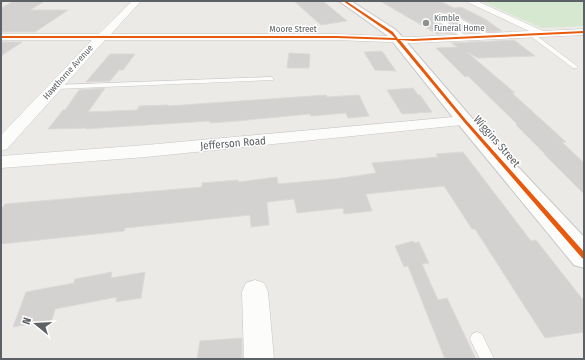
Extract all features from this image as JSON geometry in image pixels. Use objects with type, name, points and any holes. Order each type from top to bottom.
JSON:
[{"type":"street","name":"Hawthorne Avenue","points":[[1,145],[56,87],[100,37],[136,1]]},
{"type":"street","name":"Wiggins Street","points":[[344,1],[392,33],[465,121],[581,248]]},
{"type":"street","points":[[469,1],[537,34]]},
{"type":"street","name":"Moore Street","points":[[1,37],[336,37],[396,38],[413,40],[584,32]]},
{"type":"street","name":"Jefferson Road","points":[[1,162],[146,151],[465,121]]},
{"type":"street","points":[[255,292],[259,359]]},
{"type":"lane","points":[[466,37],[436,17],[438,14],[449,15],[490,36]]},
{"type":"lane","points":[[537,34],[576,66]]},
{"type":"lane","points":[[56,87],[271,79]]},
{"type":"lane","points":[[477,339],[487,359]]},
{"type":"green space","points":[[481,1],[584,1],[584,26],[542,28]]},
{"type":"building","points":[[14,1],[45,1],[30,10],[68,10],[35,32],[1,32],[1,8]]},
{"type":"building","points":[[294,1],[323,1],[347,21],[321,25]]},
{"type":"building","points":[[380,1],[440,1],[454,8],[461,7],[485,19],[502,31],[488,32],[452,13],[436,12],[433,19],[454,33],[437,34]]},
{"type":"building","points":[[441,17],[448,17],[476,32],[465,33]]},
{"type":"building","points":[[514,40],[535,56],[478,58],[467,52],[515,93],[512,93],[566,142],[562,142],[584,163],[584,194],[516,125],[517,124],[468,76],[465,77],[436,48],[458,47],[451,43]]},
{"type":"building","points":[[1,42],[22,42],[1,56]]},
{"type":"building","points":[[382,51],[396,71],[375,70],[364,52]]},
{"type":"building","points":[[289,53],[310,54],[309,68],[287,68]]},
{"type":"building","points":[[110,54],[135,54],[123,70],[119,70],[110,81],[86,82]]},
{"type":"building","points":[[105,88],[88,112],[137,110],[139,106],[168,106],[326,95],[327,97],[359,95],[369,116],[348,118],[346,113],[311,116],[310,114],[210,123],[210,121],[85,129],[86,128],[48,129],[63,110],[65,110],[79,90]]},
{"type":"building","points":[[413,88],[432,112],[402,114],[387,90]]},
{"type":"building","points":[[463,152],[531,241],[536,240],[584,301],[584,332],[545,338],[475,229],[472,229],[444,186],[366,194],[372,211],[344,214],[343,208],[297,213],[294,199],[267,202],[269,225],[251,227],[250,215],[125,228],[124,231],[1,244],[1,210],[5,204],[202,187],[202,183],[238,180],[238,182],[277,177],[278,184],[334,179],[376,173],[372,163],[438,157],[436,154]]},
{"type":"building","points":[[413,241],[414,243],[419,242],[429,263],[422,264],[438,300],[447,298],[476,359],[445,359],[408,266],[404,267],[395,246]]},
{"type":"building","points":[[112,272],[111,278],[145,272],[141,298],[116,302],[117,297],[55,309],[52,320],[13,327],[26,292],[74,283],[75,279]]},
{"type":"building","points":[[242,338],[242,359],[197,359],[200,341]]},
{"type":"cycle path","points":[[344,1],[392,33],[465,121],[584,256]]},
{"type":"cycle path","points":[[1,37],[336,37],[413,40],[584,32]]},
{"type":"place","name":"Kimble Funeral Home","points":[[426,23]]}]
